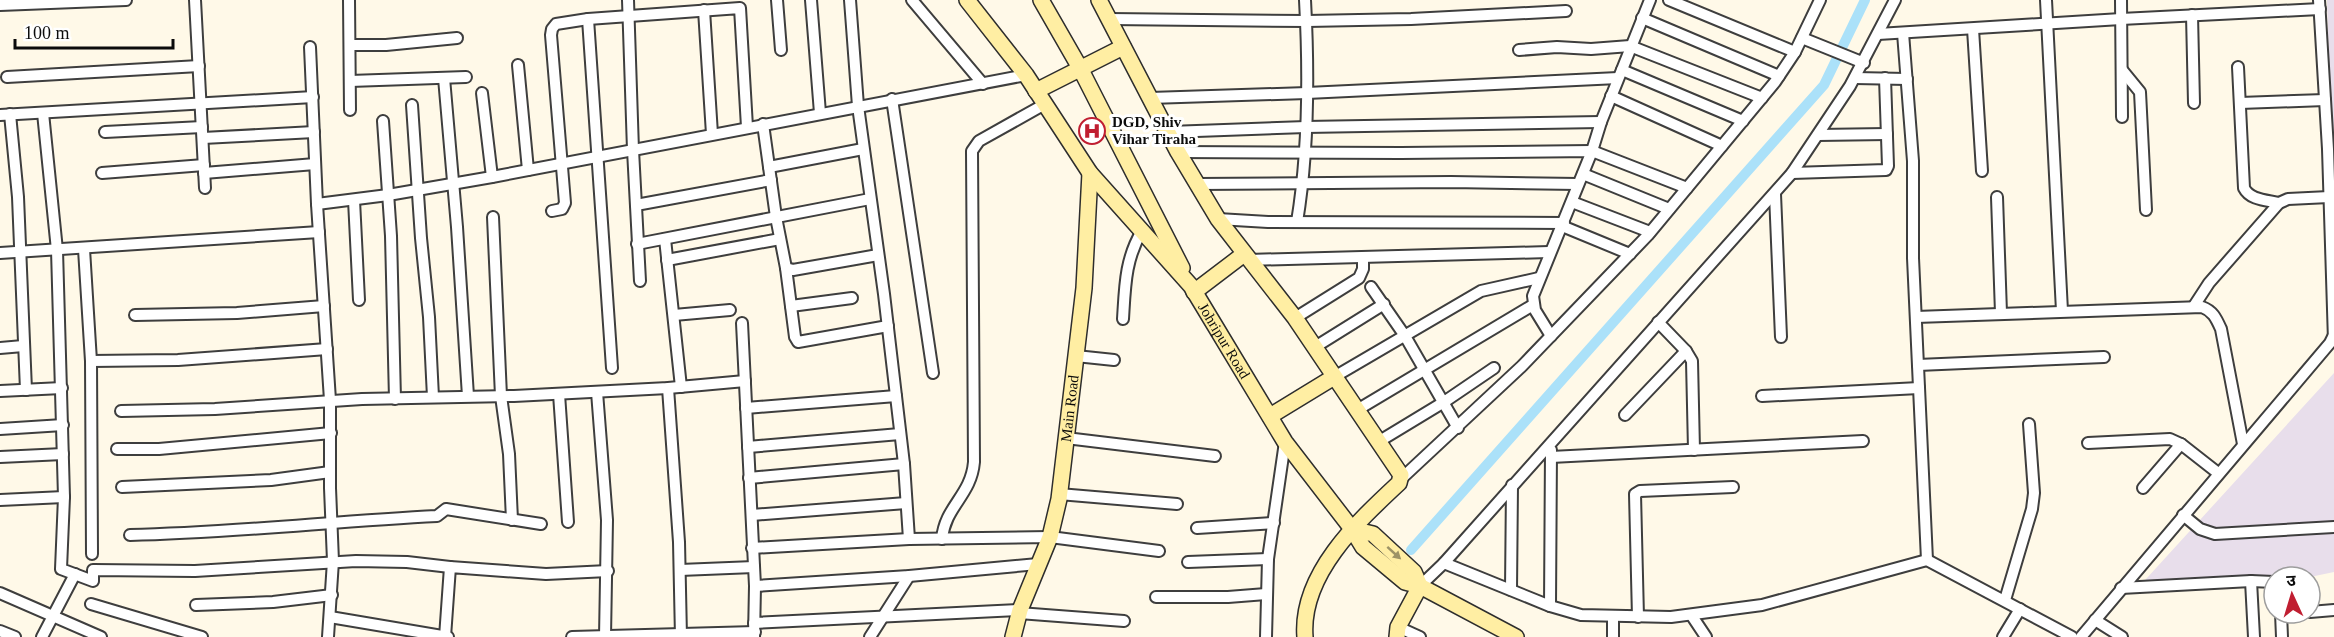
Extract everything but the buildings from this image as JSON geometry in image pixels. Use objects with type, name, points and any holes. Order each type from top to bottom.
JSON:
[{"type":"street","points":[[0,5],[126,0]]},
{"type":"street","points":[[195,0],[205,188]]},
{"type":"street","points":[[349,0],[350,110]]},
{"type":"street","points":[[628,0],[640,281]]},
{"type":"street","points":[[777,0],[781,50]]},
{"type":"street","points":[[811,0],[820,113]]},
{"type":"street","points":[[850,0],[858,106],[888,326],[904,464],[909,539]]},
{"type":"street","points":[[912,0],[983,84]]},
{"type":"street","name":"Johripur Road","points":[[967,0],[1026,75],[1090,173],[1193,289],[1285,442],[1353,529]]},
{"type":"street","points":[[1041,0],[1080,68],[1193,289],[1211,280],[1243,258],[1363,258],[1549,252]]},
{"type":"street","points":[[1099,0],[1109,20],[1111,53],[1150,98],[1178,152],[1243,258],[1295,318],[1401,478]]},
{"type":"street","points":[[1297,222],[1303,183],[1306,127],[1305,0]]},
{"type":"street","points":[[1551,336],[1533,305],[1533,296],[1549,252],[1563,225],[1630,46],[1650,0]]},
{"type":"street","points":[[1669,0],[1795,52]]},
{"type":"street","points":[[1305,637],[1304,620],[1309,599],[1340,543],[1365,513],[1458,428],[1551,336],[1650,232],[1779,76],[1795,52],[1820,0]]},
{"type":"street","points":[[1420,637],[1397,632],[1413,580],[1444,563],[1551,441],[1775,194],[1818,135],[1855,78],[1895,0]]},
{"type":"street","points":[[2046,0],[2062,311]]},
{"type":"street","points":[[2121,0],[2122,117]]},
{"type":"street","points":[[1878,34],[2320,5],[2334,338],[2081,637]]},
{"type":"street","points":[[552,211],[564,206],[563,162],[552,29],[556,24],[588,19],[704,10],[736,8],[741,10],[747,127]]},
{"type":"street","points":[[704,10],[712,134]]},
{"type":"street","points":[[1109,20],[1411,19],[1566,11]]},
{"type":"street","points":[[2192,15],[2194,103]]},
{"type":"street","points":[[1642,18],[1779,76]]},
{"type":"street","points":[[588,19],[612,368]]},
{"type":"street","points":[[1973,29],[1982,171]]},
{"type":"street","points":[[1903,33],[1913,161],[1913,258],[1927,560]]},
{"type":"street","points":[[350,45],[386,45],[457,38]]},
{"type":"street","points":[[1802,38],[1864,63]]},
{"type":"street","points":[[1519,50],[1630,46],[1762,98]]},
{"type":"street","points":[[310,47],[317,204],[330,400],[333,561],[328,637]]},
{"type":"street","points":[[942,539],[944,521],[969,485],[974,470],[972,151],[979,141],[1080,68],[1111,53]]},
{"type":"street","points":[[518,65],[528,170]]},
{"type":"street","points":[[7,77],[199,66]]},
{"type":"street","points":[[2238,67],[2244,188],[2247,194],[2255,198],[2279,203]]},
{"type":"street","points":[[2122,70],[2140,92],[2146,210]]},
{"type":"street","points":[[1150,98],[1307,93],[1620,74],[1743,121]]},
{"type":"street","points":[[317,204],[388,195],[492,177],[1026,75]]},
{"type":"street","points":[[350,81],[466,77]]},
{"type":"street","points":[[444,78],[454,183],[468,396]]},
{"type":"street","points":[[1855,78],[1906,79]]},
{"type":"street","points":[[1792,172],[1886,171],[1888,166],[1885,78]]},
{"type":"street","points":[[482,93],[492,177]]},
{"type":"street","points":[[1611,96],[1722,146]]},
{"type":"street","points":[[26,390],[13,153],[5,115],[313,97]]},
{"type":"street","points":[[892,99],[933,373]]},
{"type":"street","points":[[2240,103],[2325,100]]},
{"type":"street","points":[[412,105],[429,316],[433,397]]},
{"type":"street","points":[[43,113],[57,250],[64,497],[61,569],[93,581],[93,570],[195,571],[333,561],[406,562],[546,574],[608,570]]},
{"type":"street","points":[[383,121],[392,236],[394,399]]},
{"type":"street","points":[[1169,132],[1306,127],[1601,122]]},
{"type":"street","points":[[763,124],[795,338],[798,342],[888,326]]},
{"type":"street","points":[[105,132],[314,132]]},
{"type":"street","points":[[1818,135],[1887,134]]},
{"type":"street","points":[[769,167],[863,149]]},
{"type":"street","points":[[1178,152],[1592,151],[1687,188]]},
{"type":"street","points":[[0,154],[13,153]]},
{"type":"street","points":[[102,173],[315,164]]},
{"type":"street","name":"Main Road","points":[[1013,637],[1020,611],[1050,537],[1059,494],[1084,288],[1090,173]]},
{"type":"street","points":[[1198,184],[1580,179],[1669,209]]},
{"type":"street","points":[[636,205],[771,180]]},
{"type":"street","points":[[1775,194],[1780,338]]},
{"type":"street","points":[[1997,197],[2001,314]]},
{"type":"street","points":[[2194,306],[2209,283],[2279,203],[2288,199],[2329,197]]},
{"type":"street","points":[[638,244],[870,199]]},
{"type":"street","points":[[354,200],[359,300]]},
{"type":"street","points":[[1572,202],[1650,232]]},
{"type":"street","points":[[493,217],[501,396],[508,447],[512,520]]},
{"type":"street","points":[[1218,219],[1563,225],[1630,254]]},
{"type":"street","points":[[1123,319],[1128,262],[1133,246],[1142,231]]},
{"type":"street","points":[[0,253],[319,232]]},
{"type":"street","points":[[665,239],[681,387]]},
{"type":"street","points":[[667,260],[780,239]]},
{"type":"street","points":[[84,249],[91,361],[92,554]]},
{"type":"street","points":[[786,268],[793,270],[878,255]]},
{"type":"street","points":[[1295,318],[1359,278],[1363,269],[1363,258]]},
{"type":"street","points":[[1270,416],[1481,291],[1539,278]]},
{"type":"street","points":[[1371,287],[1405,336],[1458,428]]},
{"type":"street","points":[[792,306],[852,298]]},
{"type":"street","points":[[1315,347],[1384,304]]},
{"type":"street","points":[[1357,410],[1533,305]]},
{"type":"street","points":[[135,315],[237,313],[324,306]]},
{"type":"street","points":[[1916,317],[2194,306],[2209,310],[2221,329],[2243,444]]},
{"type":"street","points":[[674,315],[730,310]]},
{"type":"street","points":[[1658,322],[1690,356],[1693,368],[1694,450]]},
{"type":"street","points":[[742,323],[755,586],[754,631]]},
{"type":"street","points":[[0,348],[23,346]]},
{"type":"street","points":[[91,361],[178,360],[327,350]]},
{"type":"street","points":[[1625,414],[1686,351]]},
{"type":"street","points":[[1076,356],[1114,360]]},
{"type":"street","points":[[1918,364],[2104,357]]},
{"type":"street","points":[[1378,442],[1494,368]]},
{"type":"street","points":[[121,411],[215,409],[330,400],[560,394],[745,381]]},
{"type":"street","points":[[0,391],[62,388]]},
{"type":"street","points":[[668,388],[680,570],[681,635]]},
{"type":"street","points":[[1762,396],[1919,388]]},
{"type":"street","points":[[597,392],[607,520],[608,570],[605,636]]},
{"type":"street","points":[[560,394],[568,522]]},
{"type":"street","points":[[746,408],[896,396]]},
{"type":"street","points":[[2005,600],[2032,509],[2034,493],[2030,424]]},
{"type":"street","points":[[0,429],[63,425]]},
{"type":"street","points":[[117,449],[159,449],[331,433]]},
{"type":"street","points":[[748,447],[900,434]]},
{"type":"street","points":[[1066,438],[1215,456]]},
{"type":"street","points":[[2088,443],[2170,439],[2181,444],[2218,473]]},
{"type":"street","points":[[1550,606],[1551,441]]},
{"type":"street","points":[[1551,457],[1863,441]]},
{"type":"street","points":[[1266,637],[1268,559],[1285,442]]},
{"type":"street","points":[[2143,488],[2181,444]]},
{"type":"street","points":[[0,457],[63,454]]},
{"type":"street","points":[[749,478],[904,464]]},
{"type":"street","points":[[122,487],[250,481],[330,472]]},
{"type":"street","points":[[1511,590],[1512,485]]},
{"type":"street","points":[[1638,617],[1635,494],[1640,491],[1733,487]]},
{"type":"street","points":[[1059,494],[1177,504]]},
{"type":"street","points":[[0,500],[64,497]]},
{"type":"street","points":[[752,515],[906,503]]},
{"type":"street","points":[[130,535],[255,530],[331,521],[437,516],[446,509],[541,524]]},
{"type":"street","points":[[2182,515],[2199,529],[2215,534],[2334,527]]},
{"type":"street","points":[[1197,528],[1274,523]]},
{"type":"street","points":[[1353,529],[1413,580],[1516,637]]},
{"type":"street","points":[[752,548],[909,539],[1050,537],[1159,550]]},
{"type":"street","points":[[1188,562],[1268,559]]},
{"type":"street","points":[[1444,563],[1550,606],[1581,615],[1638,617],[1692,616],[1762,605],[1927,560],[2072,637]]},
{"type":"street","points":[[755,586],[909,576],[1038,564]]},
{"type":"street","points":[[330,617],[446,637],[450,567]]},
{"type":"street","points":[[680,570],[754,567]]},
{"type":"street","points":[[42,637],[75,574]]},
{"type":"street","points":[[870,637],[909,576]]},
{"type":"street","points":[[2251,581],[2254,637]]},
{"type":"street","points":[[2121,588],[2262,581]]},
{"type":"street","points":[[0,592],[100,637]]},
{"type":"street","points":[[1156,597],[1228,597],[1266,594]]},
{"type":"street","points":[[196,605],[273,602],[332,595]]},
{"type":"street","points":[[91,604],[182,634],[202,637]]},
{"type":"street","points":[[2002,637],[2020,609]]},
{"type":"street","points":[[572,637],[754,631],[884,616],[1020,611],[1124,621]]},
{"type":"street","points":[[1613,616],[1613,637]]},
{"type":"street","points":[[1692,616],[1706,637]]},
{"type":"street","points":[[2095,620],[2122,637]]},
{"type":"street","points":[[0,631],[15,637]]},
{"type":"shaded area","points":[[2327,0],[2334,0],[2334,232]]},
{"type":"shaded area","points":[[2334,373],[2334,572],[2322,574],[2322,565],[2262,565],[2262,578],[2136,590]]},
{"type":"waterway","points":[[1411,550],[1824,85],[1865,0]]},
{"type":"place","name":"DGD, Shiv Vihar Tiraha","points":[[1092,131]]}]
